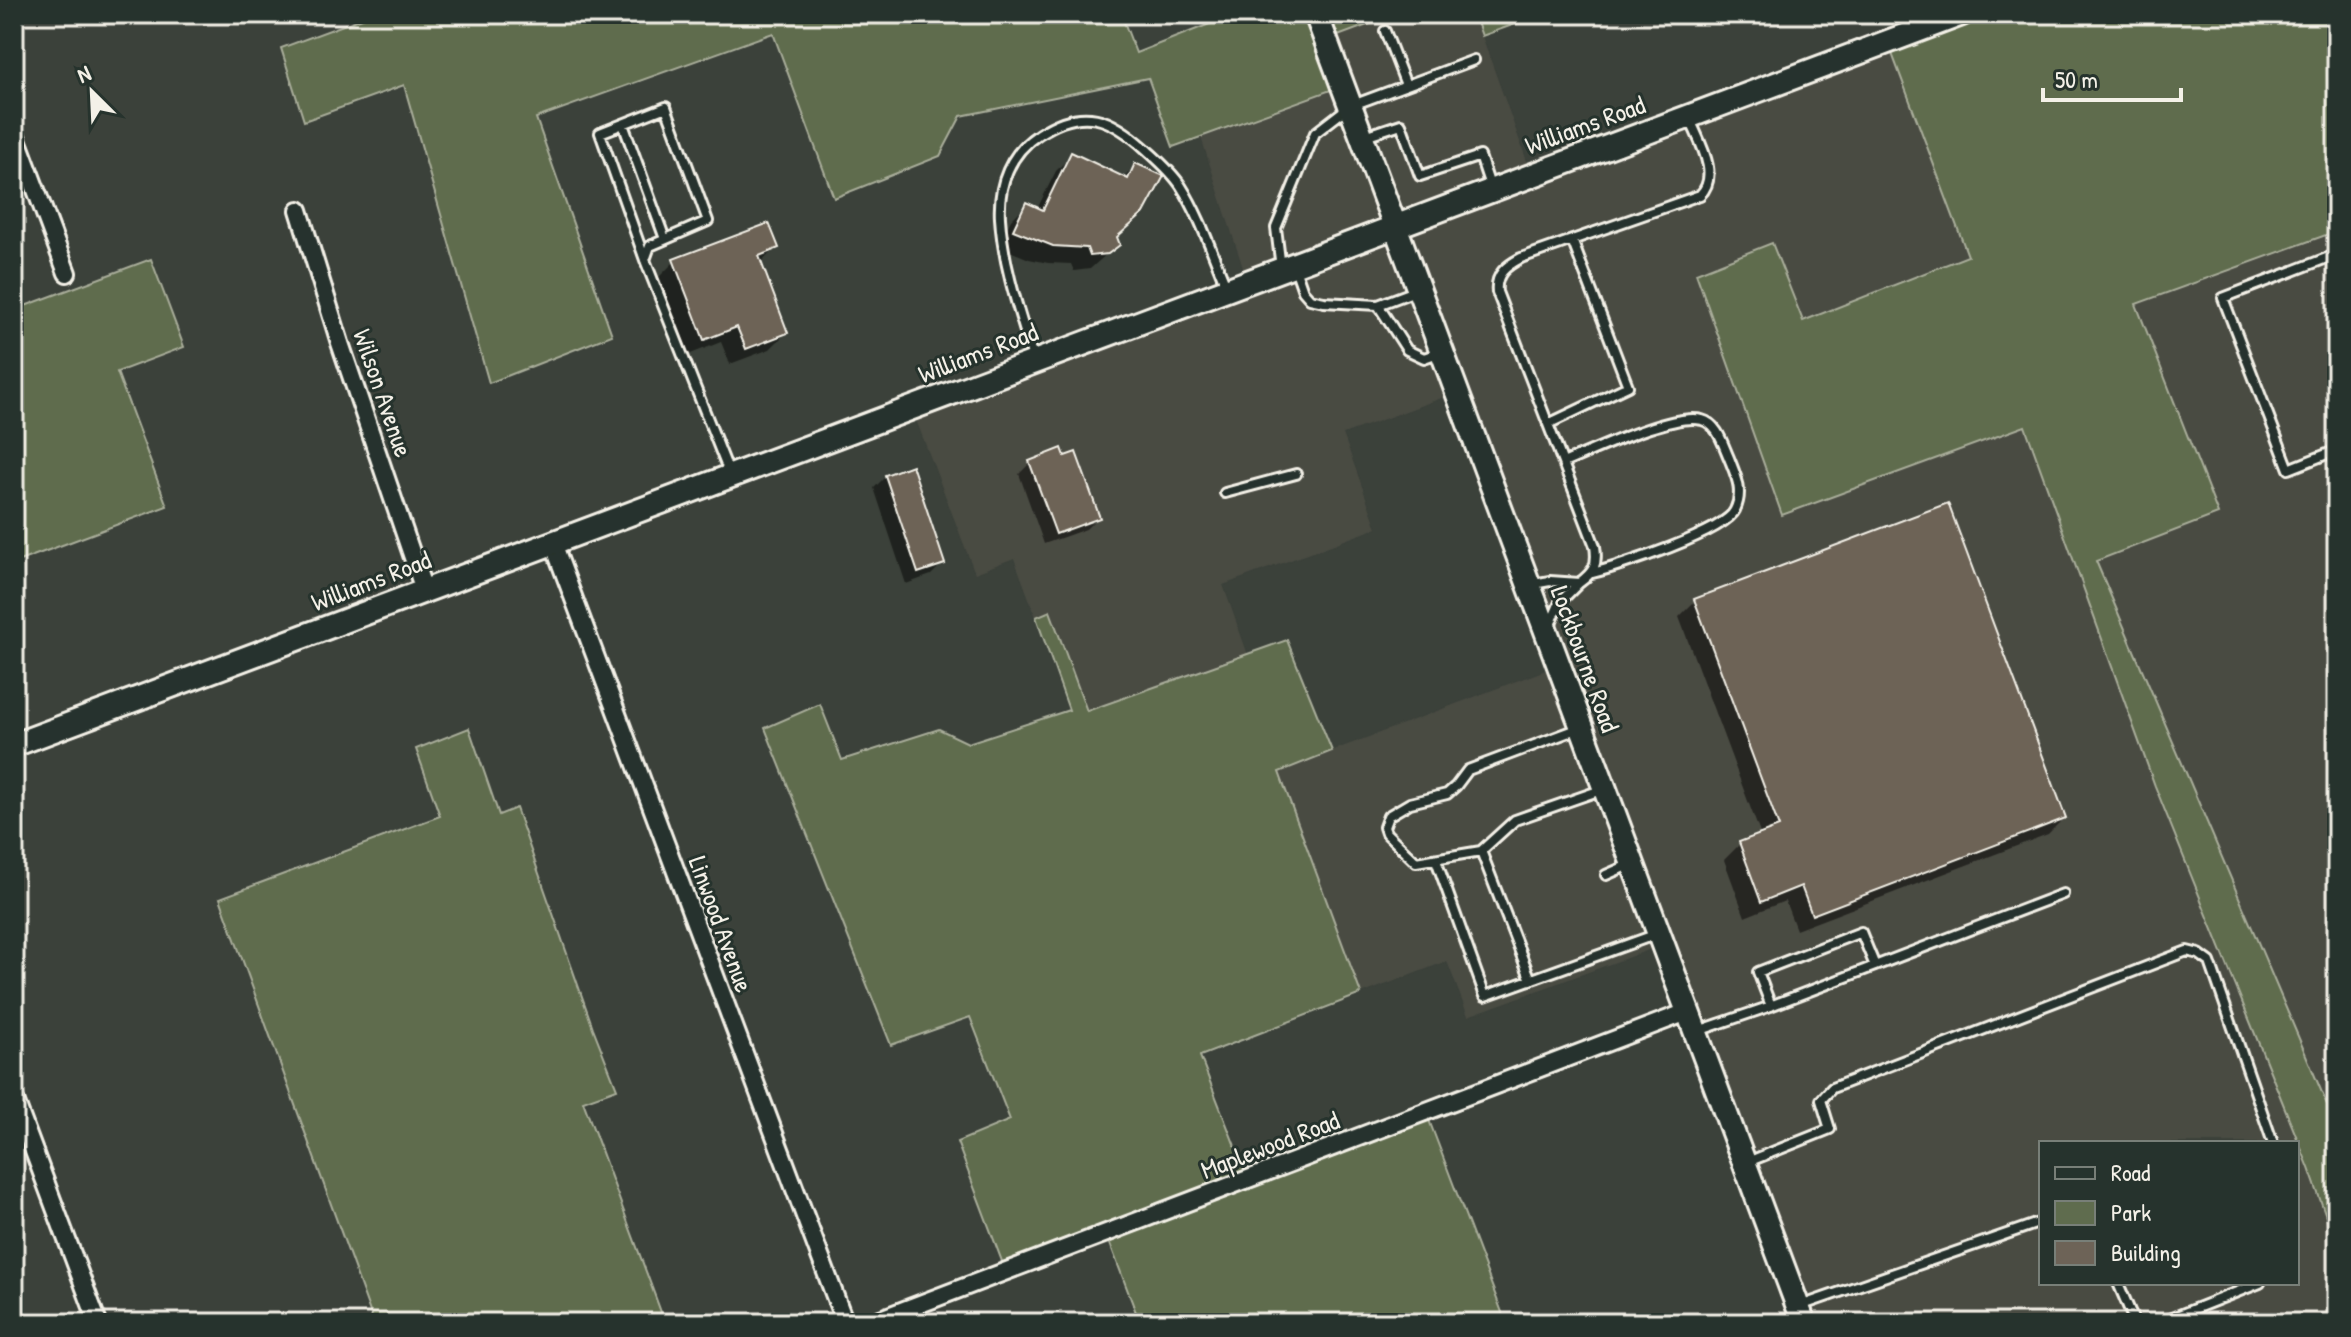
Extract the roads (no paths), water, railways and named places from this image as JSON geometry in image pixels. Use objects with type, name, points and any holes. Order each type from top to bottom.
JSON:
[{"type":"main road","name":"Lockbourne Road","points":[[1316,14],[1801,1315]]},
{"type":"main road","name":"Williams Road","points":[[14,745],[1962,14]]},
{"type":"street","points":[[14,131],[67,273]]},
{"type":"street","name":"Wilson Avenue","points":[[299,210],[340,343],[424,590]]},
{"type":"street","name":"Linwood Avenue","points":[[553,543],[845,1323]]},
{"type":"street","name":"Maplewood Road","points":[[870,1323],[1691,1022]]},
{"type":"street","points":[[14,1098],[98,1323]]},
{"type":"lane","points":[[1385,31],[1406,85]]},
{"type":"lane","points":[[1418,290],[1378,305],[1310,299],[1287,267],[1276,228],[1315,133],[1350,106],[1474,60]]},
{"type":"lane","points":[[645,260],[650,246],[708,221],[666,107],[600,133],[645,260],[730,476]]},
{"type":"lane","points":[[1592,573],[1597,562],[1595,546],[1497,292],[1496,282],[1510,264],[1700,195],[1707,188],[1710,177],[1689,116]]},
{"type":"lane","points":[[1034,362],[1008,265],[1000,217],[1003,187],[1006,172],[1016,154],[1029,141],[1059,124],[1079,117],[1099,118],[1114,124],[1169,170],[1192,206],[1227,289]]},
{"type":"lane","points":[[623,124],[665,239]]},
{"type":"lane","points":[[1361,137],[1401,124],[1420,176],[1480,156],[1492,190]]},
{"type":"lane","points":[[1548,424],[1628,386],[1572,240]]},
{"type":"lane","points":[[2337,254],[2223,298],[2289,469],[2337,450]]},
{"type":"lane","points":[[1378,305],[1407,350],[1424,358],[1441,352]]},
{"type":"lane","points":[[1546,633],[1560,602],[1592,573],[1614,568],[1720,526],[1735,512],[1741,489],[1718,431],[1702,420],[1669,421],[1563,463]]},
{"type":"lane","points":[[1225,493],[1296,474]]},
{"type":"lane","points":[[1527,584],[1550,581],[1579,583]]},
{"type":"lane","points":[[1581,728],[1468,770],[1447,794],[1410,803],[1388,816],[1384,827],[1386,833],[1416,862],[1481,851],[1515,820],[1604,789]]},
{"type":"lane","points":[[1481,851],[1531,980]]},
{"type":"lane","points":[[1436,860],[1485,996],[1658,934]]},
{"type":"lane","points":[[1606,875],[1632,864]]},
{"type":"lane","points":[[1691,1022],[1771,1006],[2063,894]]},
{"type":"lane","points":[[1771,1006],[1758,972],[1861,932],[1875,966]]},
{"type":"lane","points":[[1744,1163],[1830,1129],[1821,1100],[1832,1088],[2187,951],[2199,954],[2210,962],[2272,1141]]},
{"type":"lane","points":[[1801,1315],[2039,1223]]},
{"type":"lane","points":[[2119,1285],[2135,1323]]},
{"type":"lane","points":[[2159,1323],[2255,1285]]}]
